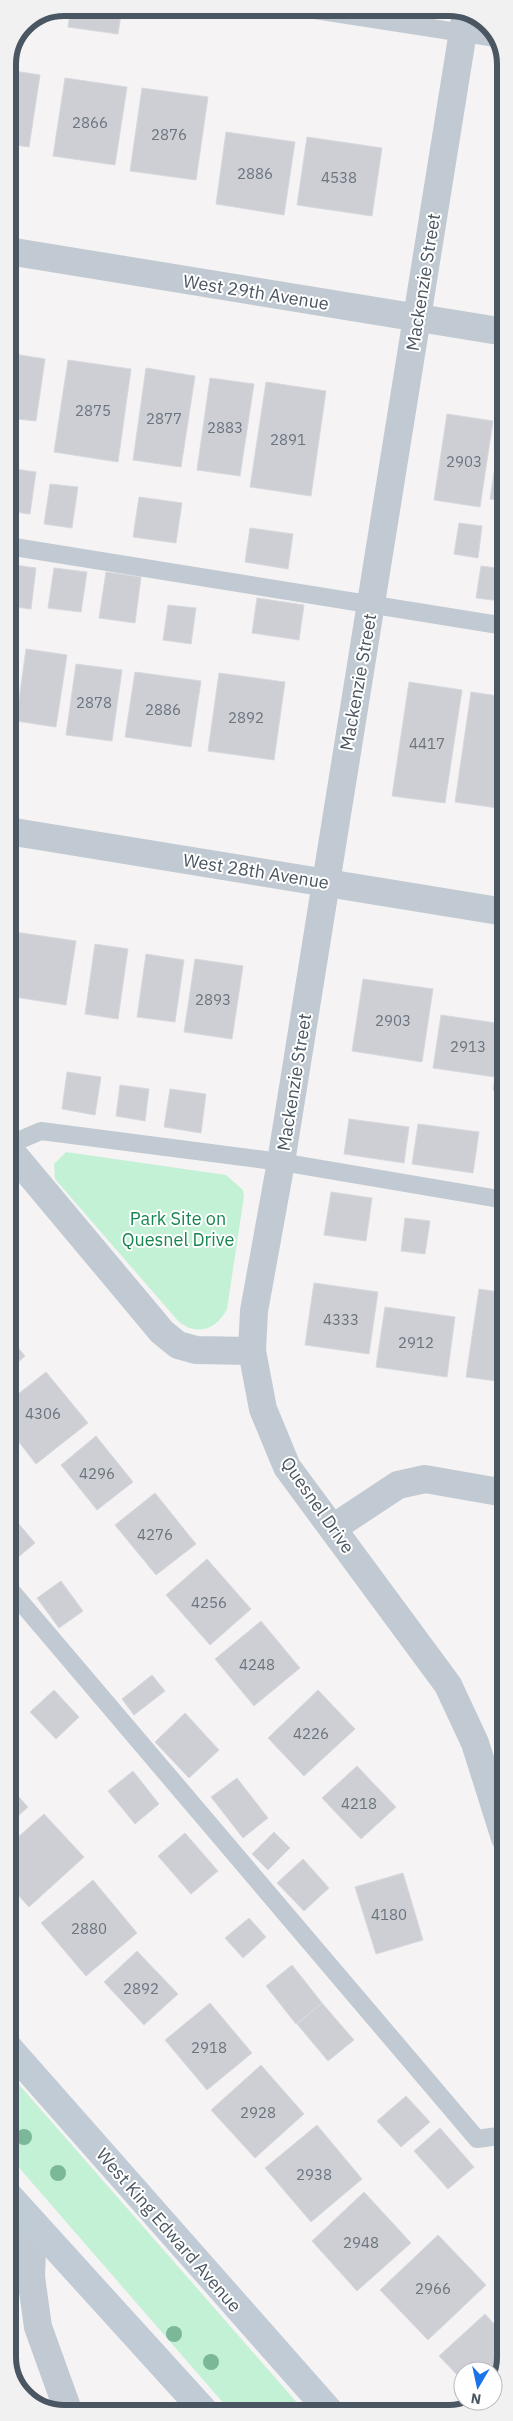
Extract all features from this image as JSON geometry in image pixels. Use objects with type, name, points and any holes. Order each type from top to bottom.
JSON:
[{"type":"main road","name":"West King Edward Avenue","points":[[16,2056],[324,2405]]},
{"type":"main road","points":[[16,2204],[199,2405]]},
{"type":"street","name":"Mackenzie Street","points":[[252,1351],[254,1311],[281,1162],[464,23]]},
{"type":"street","name":"West 29th Avenue","points":[[16,252],[497,331]]},
{"type":"street","name":"West 28th Avenue","points":[[16,832],[497,911]]},
{"type":"street","points":[[16,1157],[167,1336],[178,1345],[196,1350],[252,1351]]},
{"type":"street","name":"Quesnel Drive","points":[[252,1351],[263,1409],[287,1467],[448,1685],[475,1744],[497,1813]]},
{"type":"street","points":[[333,1528],[398,1484],[425,1479],[497,1492]]},
{"type":"street","points":[[33,2224],[30,2277],[38,2327],[66,2405]]},
{"type":"lane","points":[[388,16],[464,23],[485,33]]},
{"type":"lane","points":[[16,547],[497,625]]},
{"type":"lane","points":[[16,1143],[41,1130],[281,1162],[497,1199]]},
{"type":"lane","points":[[16,1596],[478,2139],[497,2136]]},
{"type":"green space","name":"Park Site on Quesnel Drive","points":[[66,1152],[226,1175],[243,1190],[244,1196],[227,1309],[218,1322],[206,1329],[200,1330],[193,1329],[179,1322],[55,1179],[54,1164]]},
{"type":"green space","points":[[16,2081],[299,2405],[225,2405],[16,2164]]},
{"type":"building","points":[[70,16],[121,16],[118,34],[68,27]]},
{"type":"building","points":[[16,71],[40,75],[29,147],[16,145]]},
{"type":"building","points":[[65,78],[127,87],[115,165],[53,156]]},
{"type":"building","points":[[142,88],[208,97],[196,180],[130,171]]},
{"type":"building","points":[[226,132],[295,142],[284,215],[216,204]]},
{"type":"building","points":[[307,137],[382,148],[372,216],[297,205]]},
{"type":"building","points":[[16,354],[45,359],[36,421],[16,419]]},
{"type":"building","points":[[68,360],[131,369],[118,462],[54,452]]},
{"type":"building","points":[[146,368],[195,376],[181,467],[133,460]]},
{"type":"building","points":[[210,378],[254,384],[240,476],[197,470]]},
{"type":"building","points":[[266,382],[326,391],[311,496],[250,487]]},
{"type":"building","points":[[447,414],[493,421],[480,507],[434,500]]},
{"type":"building","points":[[497,453],[497,500],[490,499]]},
{"type":"building","points":[[16,469],[36,472],[30,514],[16,512]]},
{"type":"building","points":[[50,484],[78,487],[72,528],[44,524]]},
{"type":"building","points":[[139,497],[182,503],[176,543],[133,537]]},
{"type":"building","points":[[459,523],[482,526],[478,558],[454,554]]},
{"type":"building","points":[[250,528],[293,534],[288,569],[245,562]]},
{"type":"building","points":[[16,565],[36,568],[31,609],[16,607]]},
{"type":"building","points":[[481,566],[497,568],[497,601],[476,598]]},
{"type":"building","points":[[54,568],[87,572],[81,612],[48,608]]},
{"type":"building","points":[[106,572],[141,577],[135,623],[99,618]]},
{"type":"building","points":[[257,598],[304,605],[299,640],[252,633]]},
{"type":"building","points":[[168,605],[196,608],[191,644],[163,640]]},
{"type":"building","points":[[26,649],[67,655],[56,727],[16,721]]},
{"type":"building","points":[[76,664],[122,670],[112,741],[66,735]]},
{"type":"building","points":[[135,672],[201,681],[191,747],[125,737]]},
{"type":"building","points":[[219,673],[285,682],[274,760],[208,751]]},
{"type":"building","points":[[409,682],[462,690],[445,803],[392,796]]},
{"type":"building","points":[[471,692],[497,696],[497,808],[455,802]]},
{"type":"building","points":[[16,932],[76,941],[66,1005],[16,997]]},
{"type":"building","points":[[95,944],[128,949],[118,1019],[85,1014]]},
{"type":"building","points":[[146,954],[184,960],[175,1022],[137,1017]]},
{"type":"building","points":[[195,959],[243,966],[232,1039],[184,1032]]},
{"type":"building","points":[[363,979],[433,989],[422,1062],[352,1051]]},
{"type":"building","points":[[441,1015],[497,1023],[497,1064],[495,1077],[433,1068]]},
{"type":"building","points":[[497,1064],[497,1090],[493,1090]]},
{"type":"building","points":[[67,1072],[101,1077],[95,1115],[62,1109]]},
{"type":"building","points":[[120,1085],[149,1089],[145,1121],[116,1116]]},
{"type":"building","points":[[170,1089],[206,1094],[201,1133],[164,1127]]},
{"type":"building","points":[[349,1119],[409,1127],[404,1163],[344,1154]]},
{"type":"building","points":[[418,1124],[479,1132],[473,1173],[412,1164]]},
{"type":"building","points":[[331,1192],[372,1198],[366,1241],[324,1235]]},
{"type":"building","points":[[405,1218],[430,1221],[425,1254],[401,1251]]},
{"type":"building","points":[[314,1283],[378,1292],[369,1354],[305,1345]]},
{"type":"building","points":[[479,1289],[497,1292],[497,1381],[466,1377]]},
{"type":"building","points":[[385,1307],[455,1317],[447,1377],[376,1367]]},
{"type":"building","points":[[16,1345],[25,1356],[16,1364]]},
{"type":"building","points":[[46,1372],[88,1423],[36,1464],[16,1438],[16,1396]]},
{"type":"building","points":[[96,1436],[133,1482],[97,1510],[61,1465]]},
{"type":"building","points":[[155,1493],[196,1544],[156,1575],[115,1525]]},
{"type":"building","points":[[16,1521],[35,1543],[16,1559]]},
{"type":"building","points":[[207,1559],[251,1609],[210,1645],[166,1595]]},
{"type":"building","points":[[61,1581],[83,1611],[59,1628],[37,1598]]},
{"type":"building","points":[[261,1621],[300,1668],[254,1706],[215,1659]]},
{"type":"building","points":[[152,1675],[165,1691],[134,1715],[122,1699]]},
{"type":"building","points":[[54,1690],[79,1717],[56,1739],[30,1712]]},
{"type":"building","points":[[318,1690],[355,1729],[304,1776],[268,1738]]},
{"type":"building","points":[[185,1713],[219,1750],[189,1778],[155,1742]]},
{"type":"building","points":[[357,1766],[396,1807],[361,1839],[322,1798]]},
{"type":"building","points":[[133,1771],[159,1804],[135,1824],[108,1791]]},
{"type":"building","points":[[237,1778],[268,1818],[243,1838],[211,1797]]},
{"type":"building","points":[[16,1794],[28,1807],[16,1818]]},
{"type":"building","points":[[44,1814],[84,1857],[29,1907],[16,1893],[16,1839]]},
{"type":"building","points":[[274,1832],[290,1848],[268,1870],[252,1854]]},
{"type":"building","points":[[185,1833],[218,1871],[191,1894],[158,1856]]},
{"type":"building","points":[[303,1859],[329,1888],[304,1911],[277,1883]]},
{"type":"building","points":[[403,1873],[423,1940],[376,1954],[355,1887]]},
{"type":"building","points":[[93,1880],[137,1933],[86,1976],[41,1923]]},
{"type":"building","points":[[249,1918],[266,1937],[243,1958],[225,1938]]},
{"type":"building","points":[[137,1951],[178,1994],[144,2025],[104,1982]]},
{"type":"building","points":[[292,1965],[322,2003],[296,2024],[266,1986]]},
{"type":"building","points":[[210,2003],[252,2053],[207,2090],[165,2040]]},
{"type":"building","points":[[322,2003],[354,2040],[328,2061],[297,2024]]},
{"type":"building","points":[[261,2065],[304,2114],[255,2158],[211,2110]]},
{"type":"building","points":[[406,2096],[430,2122],[401,2147],[377,2121]]},
{"type":"building","points":[[317,2125],[362,2179],[311,2222],[265,2168]]},
{"type":"building","points":[[440,2128],[474,2167],[448,2189],[414,2151]]},
{"type":"building","points":[[364,2192],[411,2243],[357,2291],[312,2241]]},
{"type":"building","points":[[438,2235],[486,2285],[428,2340],[380,2290]]},
{"type":"building","points":[[485,2314],[497,2327],[496,2361],[453,2361],[453,2371],[439,2356]]}]
